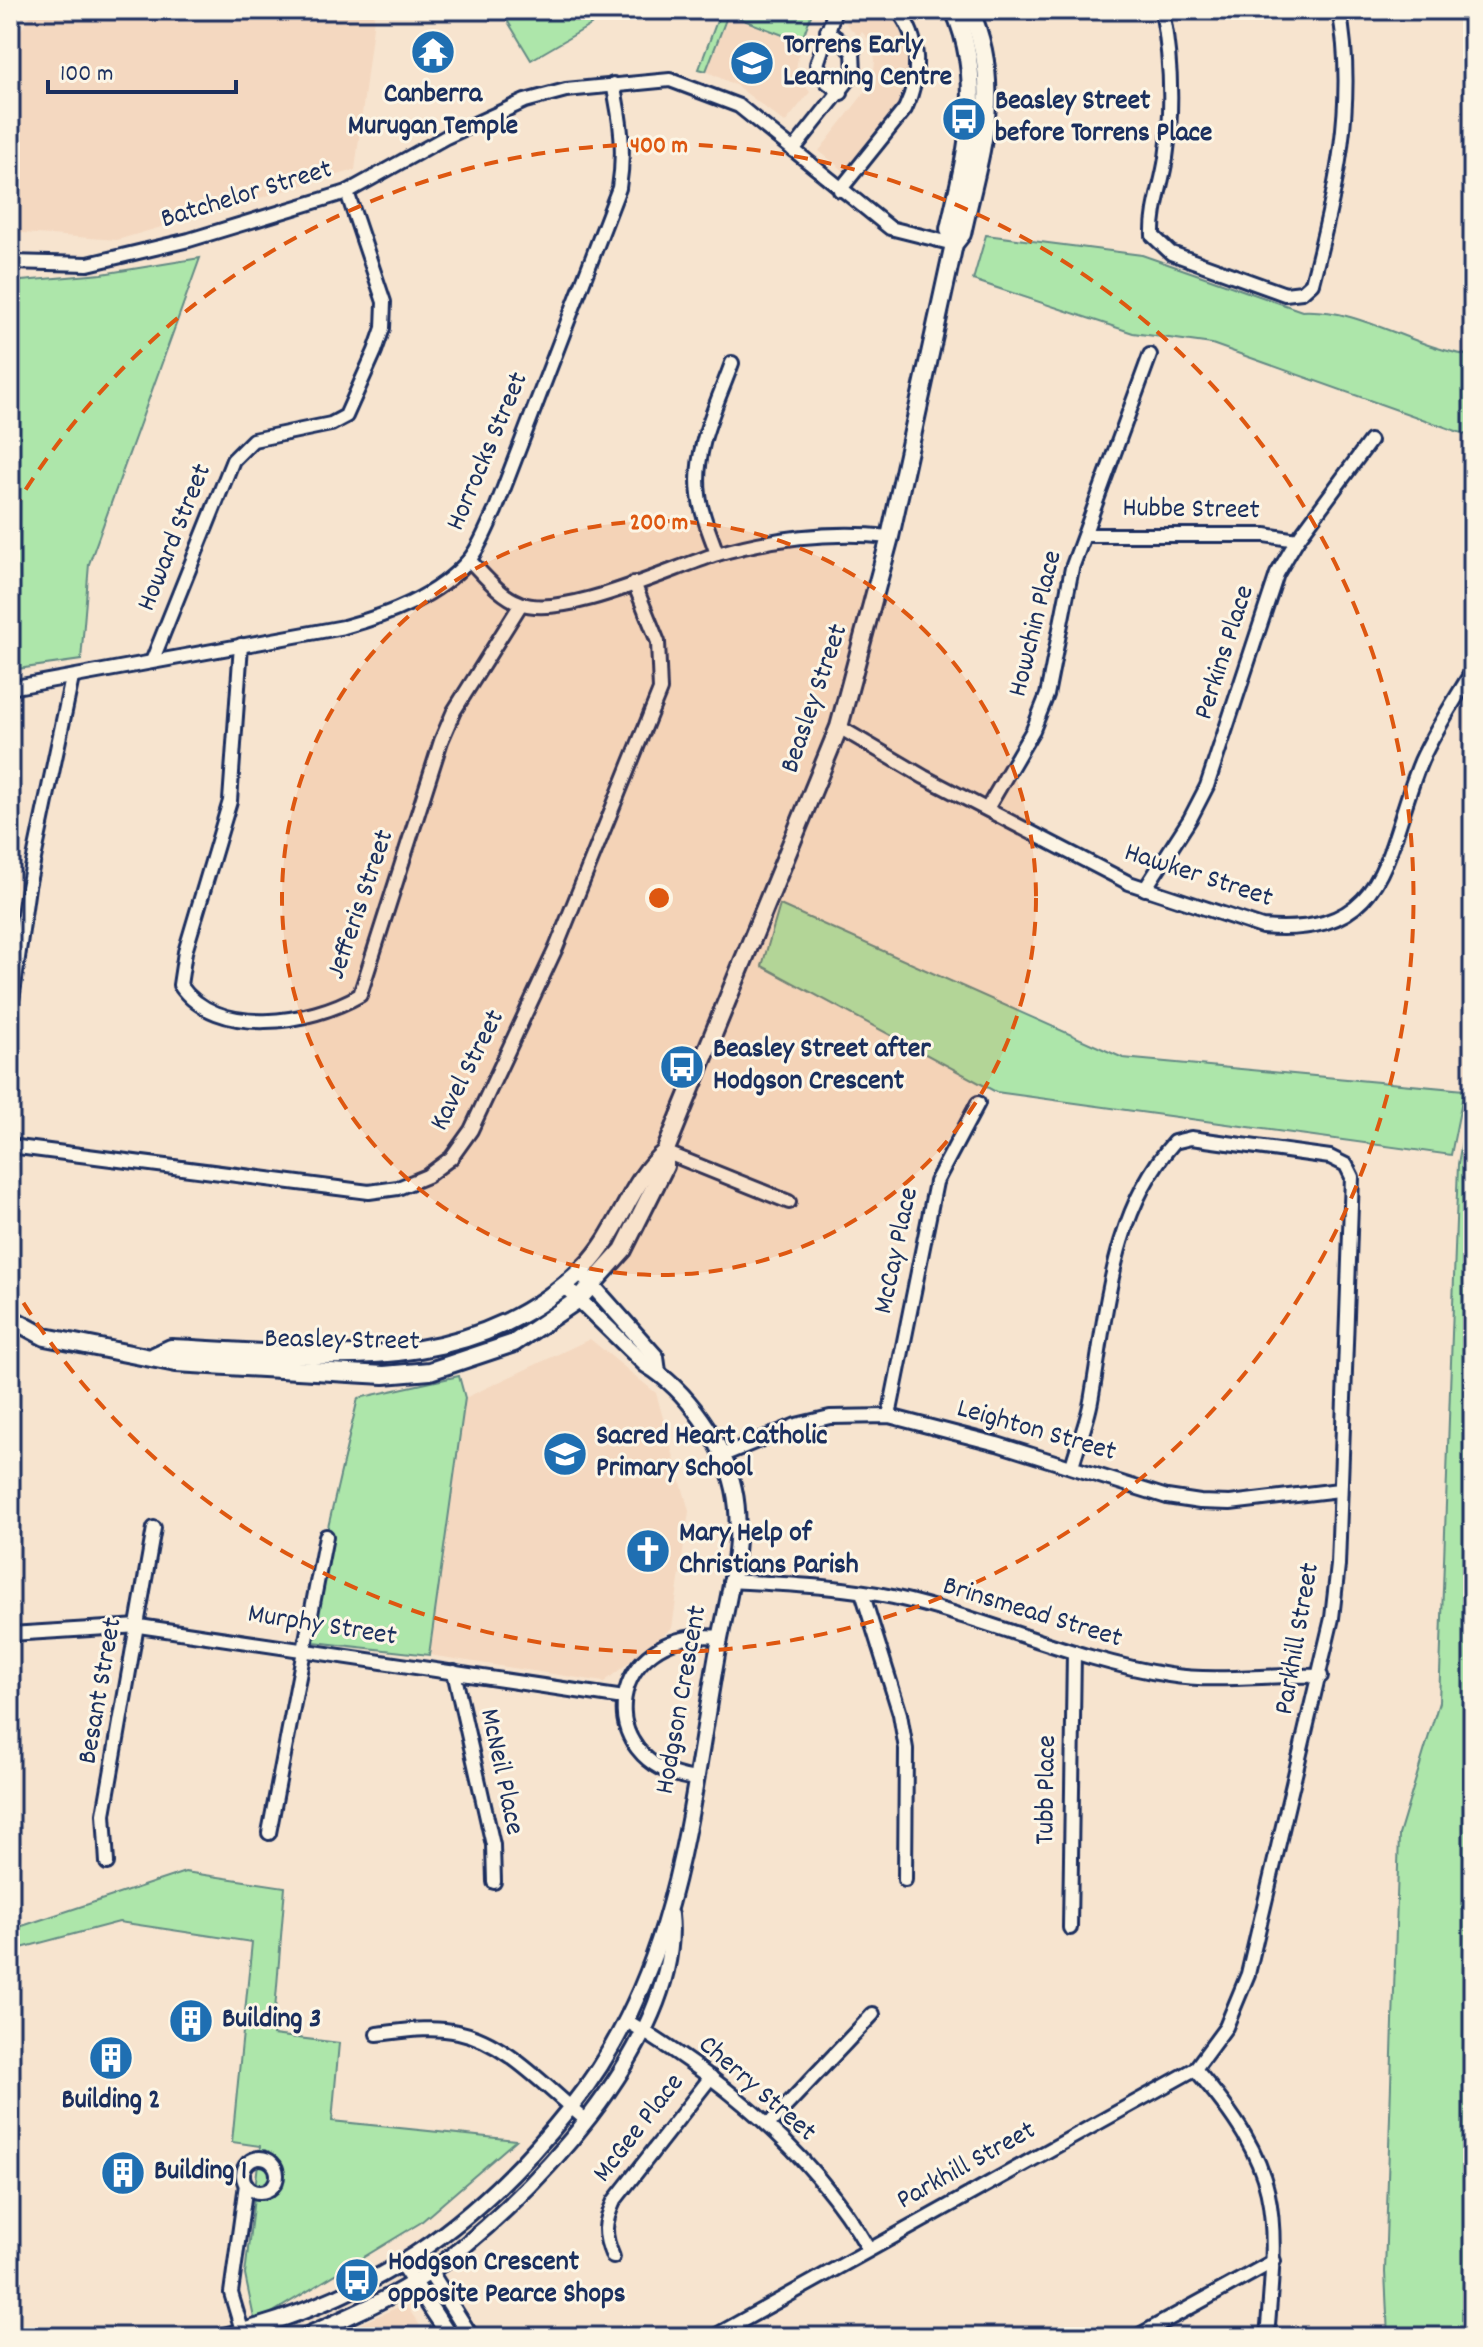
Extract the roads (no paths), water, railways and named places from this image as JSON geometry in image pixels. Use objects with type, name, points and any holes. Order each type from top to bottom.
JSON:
[{"type":"main road","name":"Beasley Street","points":[[954,10],[969,58],[973,89],[971,121],[949,229],[954,244]]},
{"type":"main road","name":"Beasley Street","points":[[10,1318],[45,1337],[80,1346],[154,1356],[176,1363],[350,1374],[430,1371],[514,1343],[579,1299],[623,1250],[665,1166],[665,1152],[839,727],[890,537],[954,244],[962,234],[987,119],[986,54],[970,10]]},
{"type":"main road","name":"Beasley Street","points":[[154,1356],[171,1348],[407,1353],[442,1347],[501,1325],[565,1286],[580,1272],[610,1239],[653,1162],[665,1152]]},
{"type":"street","points":[[835,10],[817,64],[827,82],[841,93]]},
{"type":"street","points":[[840,190],[905,109],[911,96],[917,54],[909,27],[898,10]]},
{"type":"street","points":[[1162,10],[1168,41],[1170,103],[1166,159],[1152,217],[1153,236],[1171,253],[1285,294],[1302,292],[1312,283],[1341,158],[1344,83],[1339,10]]},
{"type":"street","points":[[793,150],[852,78],[854,57],[848,45],[827,30]]},
{"type":"street","name":"Batchelor Street","points":[[10,262],[61,266],[114,260],[347,192],[446,137],[525,101],[566,90],[670,80],[690,84],[739,106],[890,228],[954,244]]},
{"type":"street","name":"Horrocks Street","points":[[10,688],[382,617],[418,600],[469,560],[495,511],[619,188],[624,156],[623,130],[613,84]]},
{"type":"street","name":"Howard Street","points":[[153,659],[233,460],[253,440],[331,424],[346,416],[375,351],[383,328],[384,302],[347,192]]},
{"type":"street","name":"Howchin Place","points":[[988,807],[1033,730],[1047,695],[1072,568],[1150,355]]},
{"type":"street","points":[[717,554],[699,498],[697,471],[702,444],[732,363]]},
{"type":"street","name":"Perkins Place","points":[[1145,889],[1190,819],[1207,786],[1277,574],[1297,540],[1370,441]]},
{"type":"street","points":[[469,560],[521,604],[564,604],[717,554],[800,537],[843,532],[890,537]]},
{"type":"street","name":"Hubbe Street","points":[[1085,535],[1265,535],[1297,540]]},
{"type":"street","name":"Kavel Street","points":[[10,1146],[369,1192],[398,1188],[427,1176],[451,1158],[471,1130],[556,948],[660,690],[658,642],[634,583]]},
{"type":"street","name":"Jefferis Street","points":[[241,645],[230,801],[185,952],[180,985],[192,1002],[206,1009],[260,1023],[341,1006],[360,995],[441,741],[454,711],[521,604]]},
{"type":"street","name":"Hawker Street","points":[[839,727],[924,777],[1145,889],[1262,927],[1305,926],[1354,909],[1380,881],[1422,759],[1473,670]]},
{"type":"street","points":[[10,1015],[28,887],[72,678]]},
{"type":"street","name":"McCay Place","points":[[889,1416],[932,1194],[949,1154],[978,1103]]},
{"type":"street","name":"Parkhill Street","points":[[713,2337],[868,2248],[1195,2069],[1240,2000],[1321,1676],[1338,1565],[1352,1177],[1346,1165],[1330,1157],[1191,1138],[1174,1142],[1164,1154],[1123,1232],[1108,1296],[1090,1405],[1072,1466]]},
{"type":"street","points":[[665,1152],[789,1202]]},
{"type":"street","name":"Hodgson Crescent","points":[[580,1272],[656,1357],[658,1372]]},
{"type":"street","name":"Hodgson Crescent","points":[[220,2337],[243,2334],[328,2304],[402,2264],[506,2181],[571,2108],[603,2063],[627,2021],[670,1914],[685,1856],[695,1779],[730,1581],[737,1528],[734,1490],[723,1455],[699,1418],[658,1372],[646,1365],[565,1286]]},
{"type":"street","name":"Leighton Street","points":[[723,1455],[796,1425],[830,1417],[889,1416],[1072,1466],[1167,1497],[1230,1503],[1339,1490]]},
{"type":"street","name":"Besant Street","points":[[107,1863],[104,1814],[154,1528]]},
{"type":"street","points":[[269,1833],[326,1536]]},
{"type":"street","name":"Brinsmead Street","points":[[730,1581],[894,1597],[1128,1668],[1183,1677],[1321,1676]]},
{"type":"street","points":[[862,1592],[900,1714],[906,1749],[905,1880]]},
{"type":"street","name":"Murphy Street","points":[[10,1634],[139,1626],[624,1698]]},
{"type":"street","points":[[695,1779],[667,1775],[646,1759],[628,1733],[624,1698],[631,1677],[660,1644],[688,1636],[720,1637]]},
{"type":"street","name":"Tubb Place","points":[[1070,1928],[1074,1652]]},
{"type":"street","name":"McNeil Place","points":[[454,1672],[493,1845],[494,1882]]},
{"type":"street","name":"Hodgson Crescent","points":[[303,2337],[430,2272],[521,2195],[586,2120],[645,2032],[673,1942],[670,1914]]},
{"type":"street","points":[[768,2125],[873,2014]]},
{"type":"street","name":"Cherry Street","points":[[627,2021],[711,2077],[768,2125],[837,2199],[868,2248]]},
{"type":"street","points":[[377,2034],[442,2029],[481,2039],[586,2120]]},
{"type":"street","points":[[1195,2069],[1230,2109],[1251,2142],[1267,2183],[1275,2220],[1267,2337]]},
{"type":"street","name":"McGee Place","points":[[613,2257],[605,2238],[604,2221],[614,2201],[711,2077]]},
{"type":"street","points":[[243,2334],[231,2293],[246,2184]]},
{"type":"street","points":[[418,2253],[471,2337]]},
{"type":"street","points":[[1136,2337],[1274,2261]]},
{"type":"street","points":[[402,2264],[450,2337]]},
{"type":"place","name":"Canberra Murugan Temple","points":[[433,52]]},
{"type":"place","name":"Torrens Early Learning Centre","points":[[752,63]]},
{"type":"place","name":"Beasley Street before Torrens Place","points":[[964,119]]},
{"type":"place","name":"Beasley Street after Hodgson Crescent","points":[[682,1067]]},
{"type":"place","name":"Sacred Heart Catholic Primary School","points":[[565,1454]]},
{"type":"place","name":"Mary Help of Christians Parish","points":[[648,1551]]},
{"type":"place","name":"Building 3","points":[[191,2021]]},
{"type":"place","name":"Building 2","points":[[111,2058]]},
{"type":"place","name":"Building 1","points":[[123,2173]]},
{"type":"place","name":"Hodgson Crescent opposite Pearce Shops","points":[[357,2280]]}]
